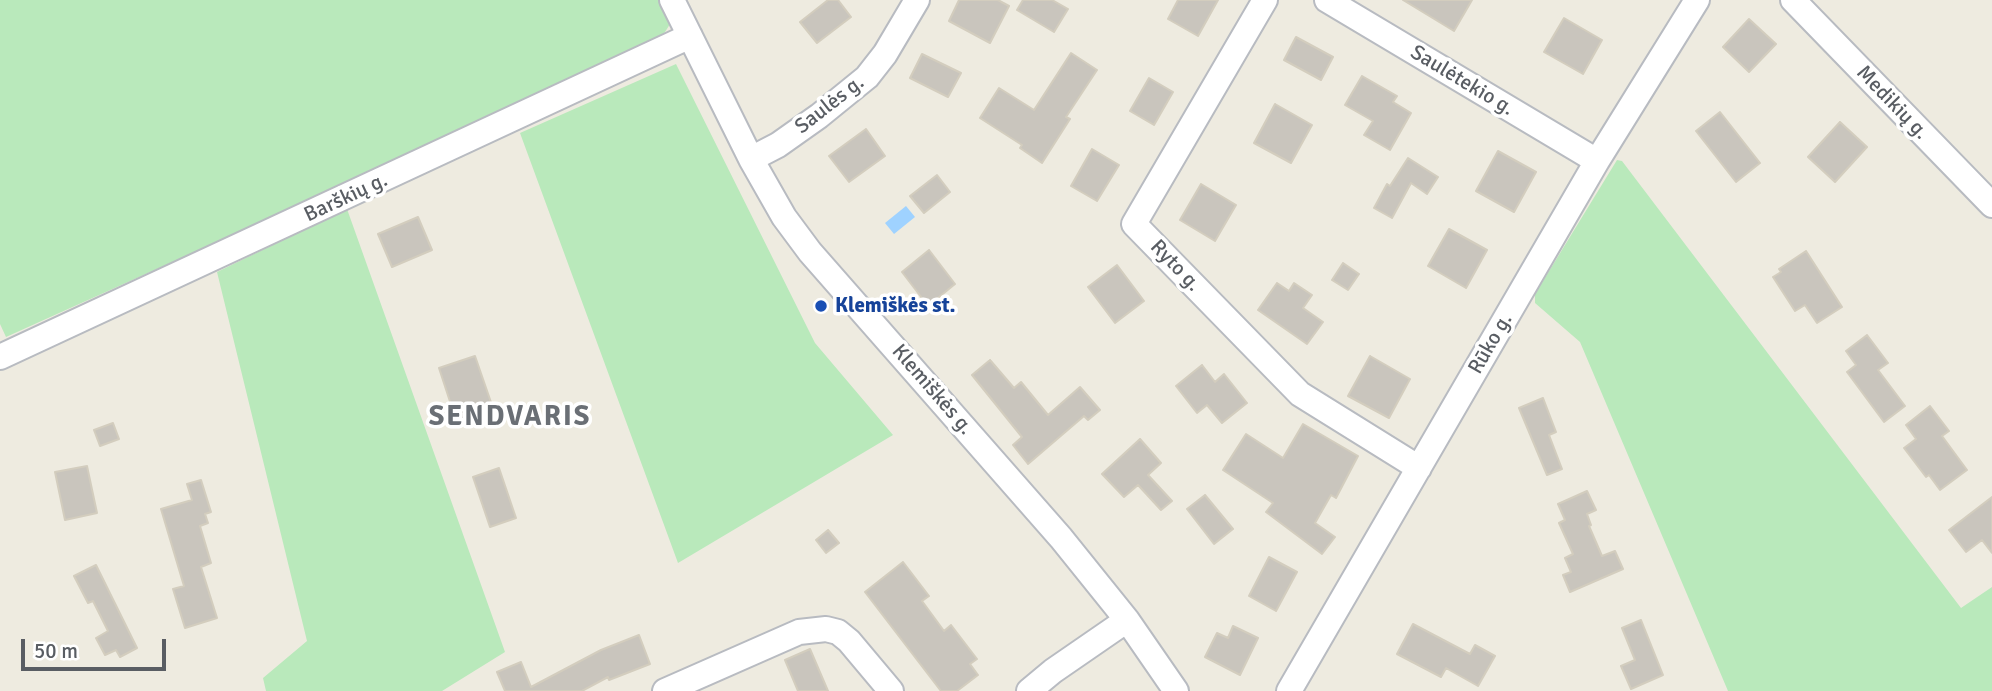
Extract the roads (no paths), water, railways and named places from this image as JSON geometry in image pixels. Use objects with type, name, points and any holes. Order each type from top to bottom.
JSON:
[{"type":"street","name":"Klemiškės g.","points":[[672,0],[751,159],[784,217],[810,252],[1061,538],[1126,620],[1176,691]]},
{"type":"street","name":"Saulės g.","points":[[751,159],[778,145],[847,95],[867,77],[885,54],[917,0]]},
{"type":"street","name":"Ryto g.","points":[[1265,0],[1134,224],[1300,394],[1419,468]]},
{"type":"street","name":"Saulėtekio g.","points":[[1327,0],[1597,161]]},
{"type":"street","name":"Rūko g.","points":[[1289,691],[1597,161],[1697,0]]},
{"type":"street","name":"Medikių g.","points":[[1793,0],[1992,205]]},
{"type":"street","name":"Barškių g.","points":[[0,356],[690,36]]},
{"type":"street","points":[[1029,691],[1126,620]]},
{"type":"street","points":[[664,691],[799,632],[826,629],[838,632],[849,640],[891,691]]},
{"type":"water","points":[[906,206],[915,217],[894,234],[885,223]]},
{"type":"place","name":"Klemiškės st.","points":[[821,306]]},
{"type":"district","name":"SENDVARIS","points":[[510,418]]}]
